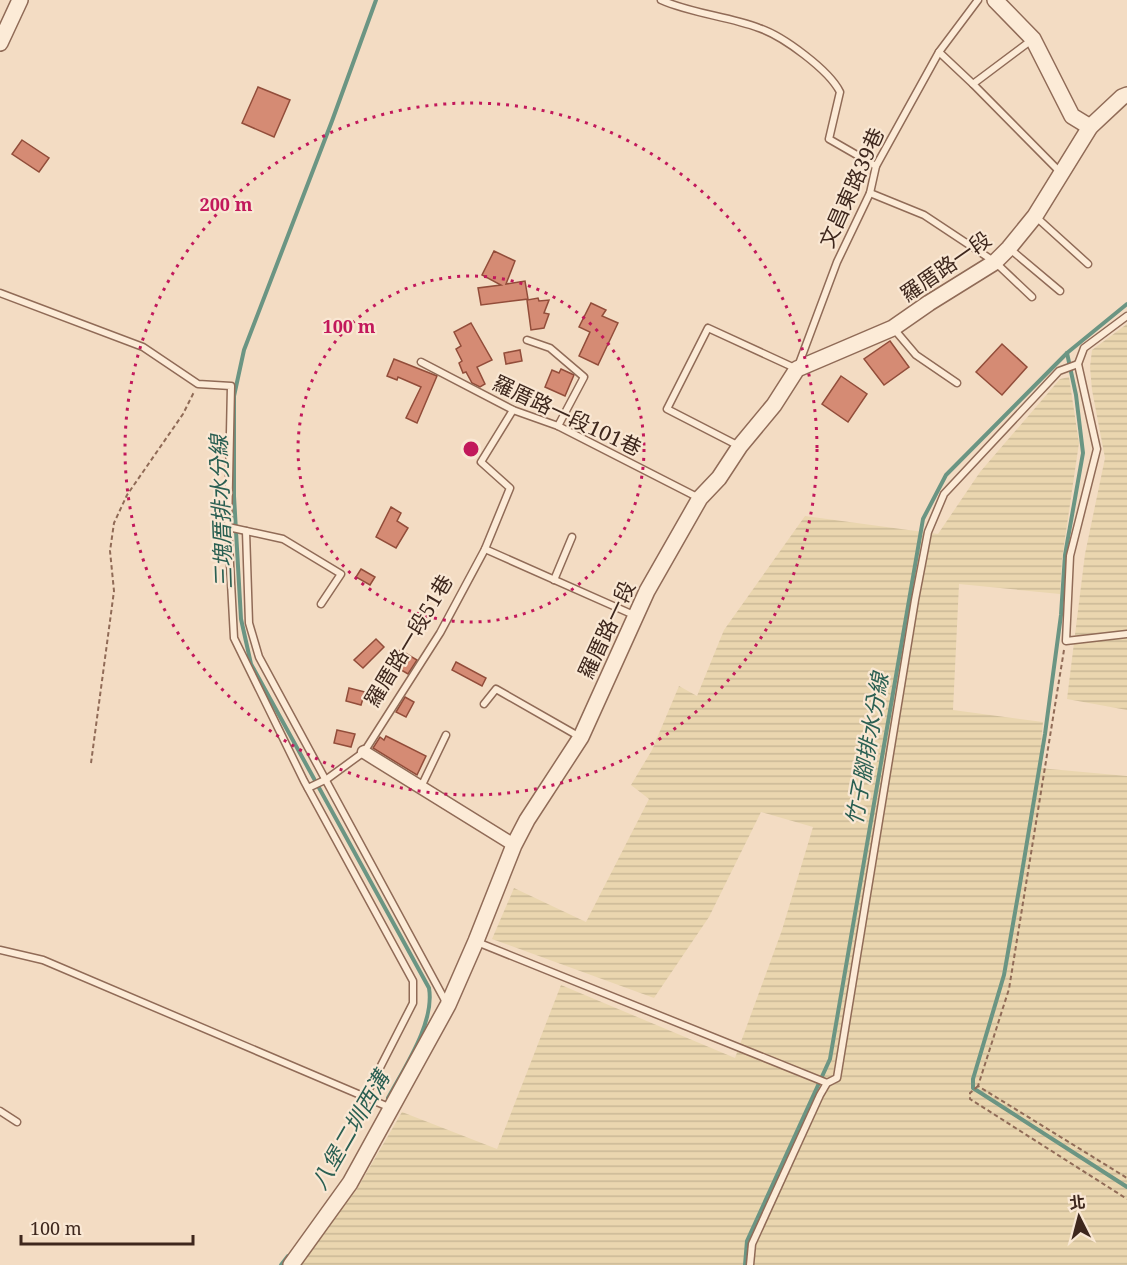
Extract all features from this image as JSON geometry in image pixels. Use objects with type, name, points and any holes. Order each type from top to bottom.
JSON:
[{"type":"street","points":[[0,43],[20,0]]},
{"type":"street","points":[[995,0],[1033,39],[1072,116],[1090,127]]},
{"type":"street","name":"羅厝路一段","points":[[291,1265],[350,1184],[448,1005],[476,942],[513,845],[581,737],[647,591],[700,498],[719,478],[740,446],[774,405],[797,369],[893,328],[995,262],[1035,216],[1090,127],[1127,94]]},
{"type":"street","points":[[364,752],[513,845]]},
{"type":"lane","points":[[662,0],[681,9],[760,28],[812,60],[834,81],[840,92],[829,139],[876,166]]},
{"type":"lane","name":"文昌東路39巷","points":[[797,369],[837,262],[870,193],[876,166],[939,52],[978,0]]},
{"type":"lane","points":[[973,84],[1033,39]]},
{"type":"lane","points":[[939,52],[1060,173]]},
{"type":"lane","points":[[870,193],[924,215],[995,262],[1032,297]]},
{"type":"lane","points":[[1035,216],[1088,264]]},
{"type":"lane","points":[[1009,248],[1060,291]]},
{"type":"lane","points":[[0,293],[143,346],[198,384],[231,386],[228,527],[234,638],[412,981],[413,1003],[365,1097]]},
{"type":"lane","points":[[1127,316],[1084,348],[1078,364],[1096,449],[1070,556],[1066,641],[1127,634]]},
{"type":"lane","points":[[740,446],[667,409],[708,328],[797,369]]},
{"type":"lane","points":[[893,328],[916,355],[957,383]]},
{"type":"lane","points":[[527,340],[550,348],[584,377],[558,426]]},
{"type":"lane","name":"羅厝路一段101巷","points":[[421,362],[513,410],[558,426],[700,498]]},
{"type":"lane","points":[[750,1265],[752,1244],[827,1083],[837,1078],[928,532],[944,494],[1059,371],[1078,364]]},
{"type":"lane","name":"羅厝路一段51巷","points":[[310,787],[324,781],[364,752],[430,649],[485,549],[510,488],[480,462],[513,410]]},
{"type":"lane","points":[[228,527],[283,539],[341,574],[321,604]]},
{"type":"lane","points":[[246,531],[249,623],[259,657],[324,781],[448,1005]]},
{"type":"lane","points":[[554,580],[572,537]]},
{"type":"lane","points":[[485,549],[636,616]]},
{"type":"lane","points":[[484,704],[496,689],[581,737]]},
{"type":"lane","points":[[421,787],[446,735]]},
{"type":"lane","points":[[476,942],[827,1083]]},
{"type":"lane","points":[[0,950],[43,960],[392,1108]]},
{"type":"lane","points":[[0,1112],[17,1122]]},
{"type":"path","points":[[91,763],[114,591],[110,551],[114,523],[127,495],[183,414],[198,384]]},
{"type":"path","points":[[1066,641],[1009,989],[978,1086],[970,1093],[970,1099],[1127,1199]]},
{"type":"path","points":[[978,1086],[1127,1178]]},
{"type":"shaded area","points":[[1127,324],[1127,710],[1067,699],[1085,554],[1105,458],[1092,390],[1090,367],[1092,350]]},
{"type":"shaded area","points":[[1069,377],[1079,443],[1062,559],[1060,594],[959,584],[953,710],[1043,722],[1039,768],[1127,776],[1127,1265],[298,1265],[357,1189],[402,1112],[497,1149],[561,985],[735,1058],[782,930],[813,827],[761,812],[709,917],[654,998],[492,939],[514,888],[586,922],[649,799],[631,785],[652,750],[679,686],[697,696],[724,630],[805,516],[938,534],[980,472],[1060,379]]},
{"type":"building","points":[[258,87],[290,100],[274,137],[242,123]]},
{"type":"building","points":[[22,140],[49,158],[39,172],[12,154]]},
{"type":"building","points":[[494,251],[515,261],[506,284],[525,281],[528,299],[481,305],[478,288],[501,285],[482,275]]},
{"type":"building","points":[[538,298],[539,301],[549,300],[544,313],[549,314],[544,328],[531,330],[527,300]]},
{"type":"building","points":[[591,303],[606,310],[602,316],[618,323],[598,365],[579,356],[590,332],[579,327]]},
{"type":"building","points":[[471,323],[492,360],[477,367],[485,384],[480,387],[472,383],[466,372],[463,373],[459,363],[462,361],[456,349],[461,346],[454,332]]},
{"type":"building","points":[[890,341],[909,367],[884,385],[864,359]]},
{"type":"building","points":[[1002,344],[1027,367],[1002,395],[976,372]]},
{"type":"building","points":[[520,350],[522,361],[506,364],[504,353]]},
{"type":"building","points":[[394,359],[437,376],[417,423],[406,418],[421,387],[398,377],[397,380],[387,376]]},
{"type":"building","points":[[561,369],[574,375],[565,396],[545,387],[552,370],[559,373]]},
{"type":"building","points":[[841,376],[867,394],[848,422],[822,404]]},
{"type":"building","points":[[391,507],[401,513],[397,521],[408,528],[396,548],[376,537]]},
{"type":"building","points":[[361,569],[375,577],[370,585],[356,577]]},
{"type":"building","points":[[376,639],[384,647],[363,668],[354,660]]},
{"type":"building","points":[[400,650],[417,660],[408,674],[391,664]]},
{"type":"building","points":[[456,662],[486,678],[482,686],[452,670]]},
{"type":"building","points":[[349,688],[365,692],[361,705],[346,701]]},
{"type":"building","points":[[405,697],[414,702],[406,717],[396,712]]},
{"type":"building","points":[[337,730],[355,734],[351,747],[334,743]]},
{"type":"building","points":[[386,736],[426,756],[417,775],[373,748],[380,737],[384,740]]},
{"type":"waterway","name":"三塊厝排水分線","points":[[376,0],[244,350],[234,396],[234,496],[241,619],[251,664],[429,988],[430,1002],[423,1030],[388,1098]]},
{"type":"waterway","name":"竹子腳排水分線","points":[[745,1265],[747,1241],[830,1059],[923,519],[946,475],[1067,353],[1127,304]]},
{"type":"waterway","points":[[1067,353],[1076,395],[1083,453],[1065,555],[1061,615],[1045,734],[1020,884],[1004,975],[973,1079],[973,1088],[1127,1187]]},
{"type":"waterway","name":"八堡二圳西溝","points":[[281,1265],[288,1256]]}]
